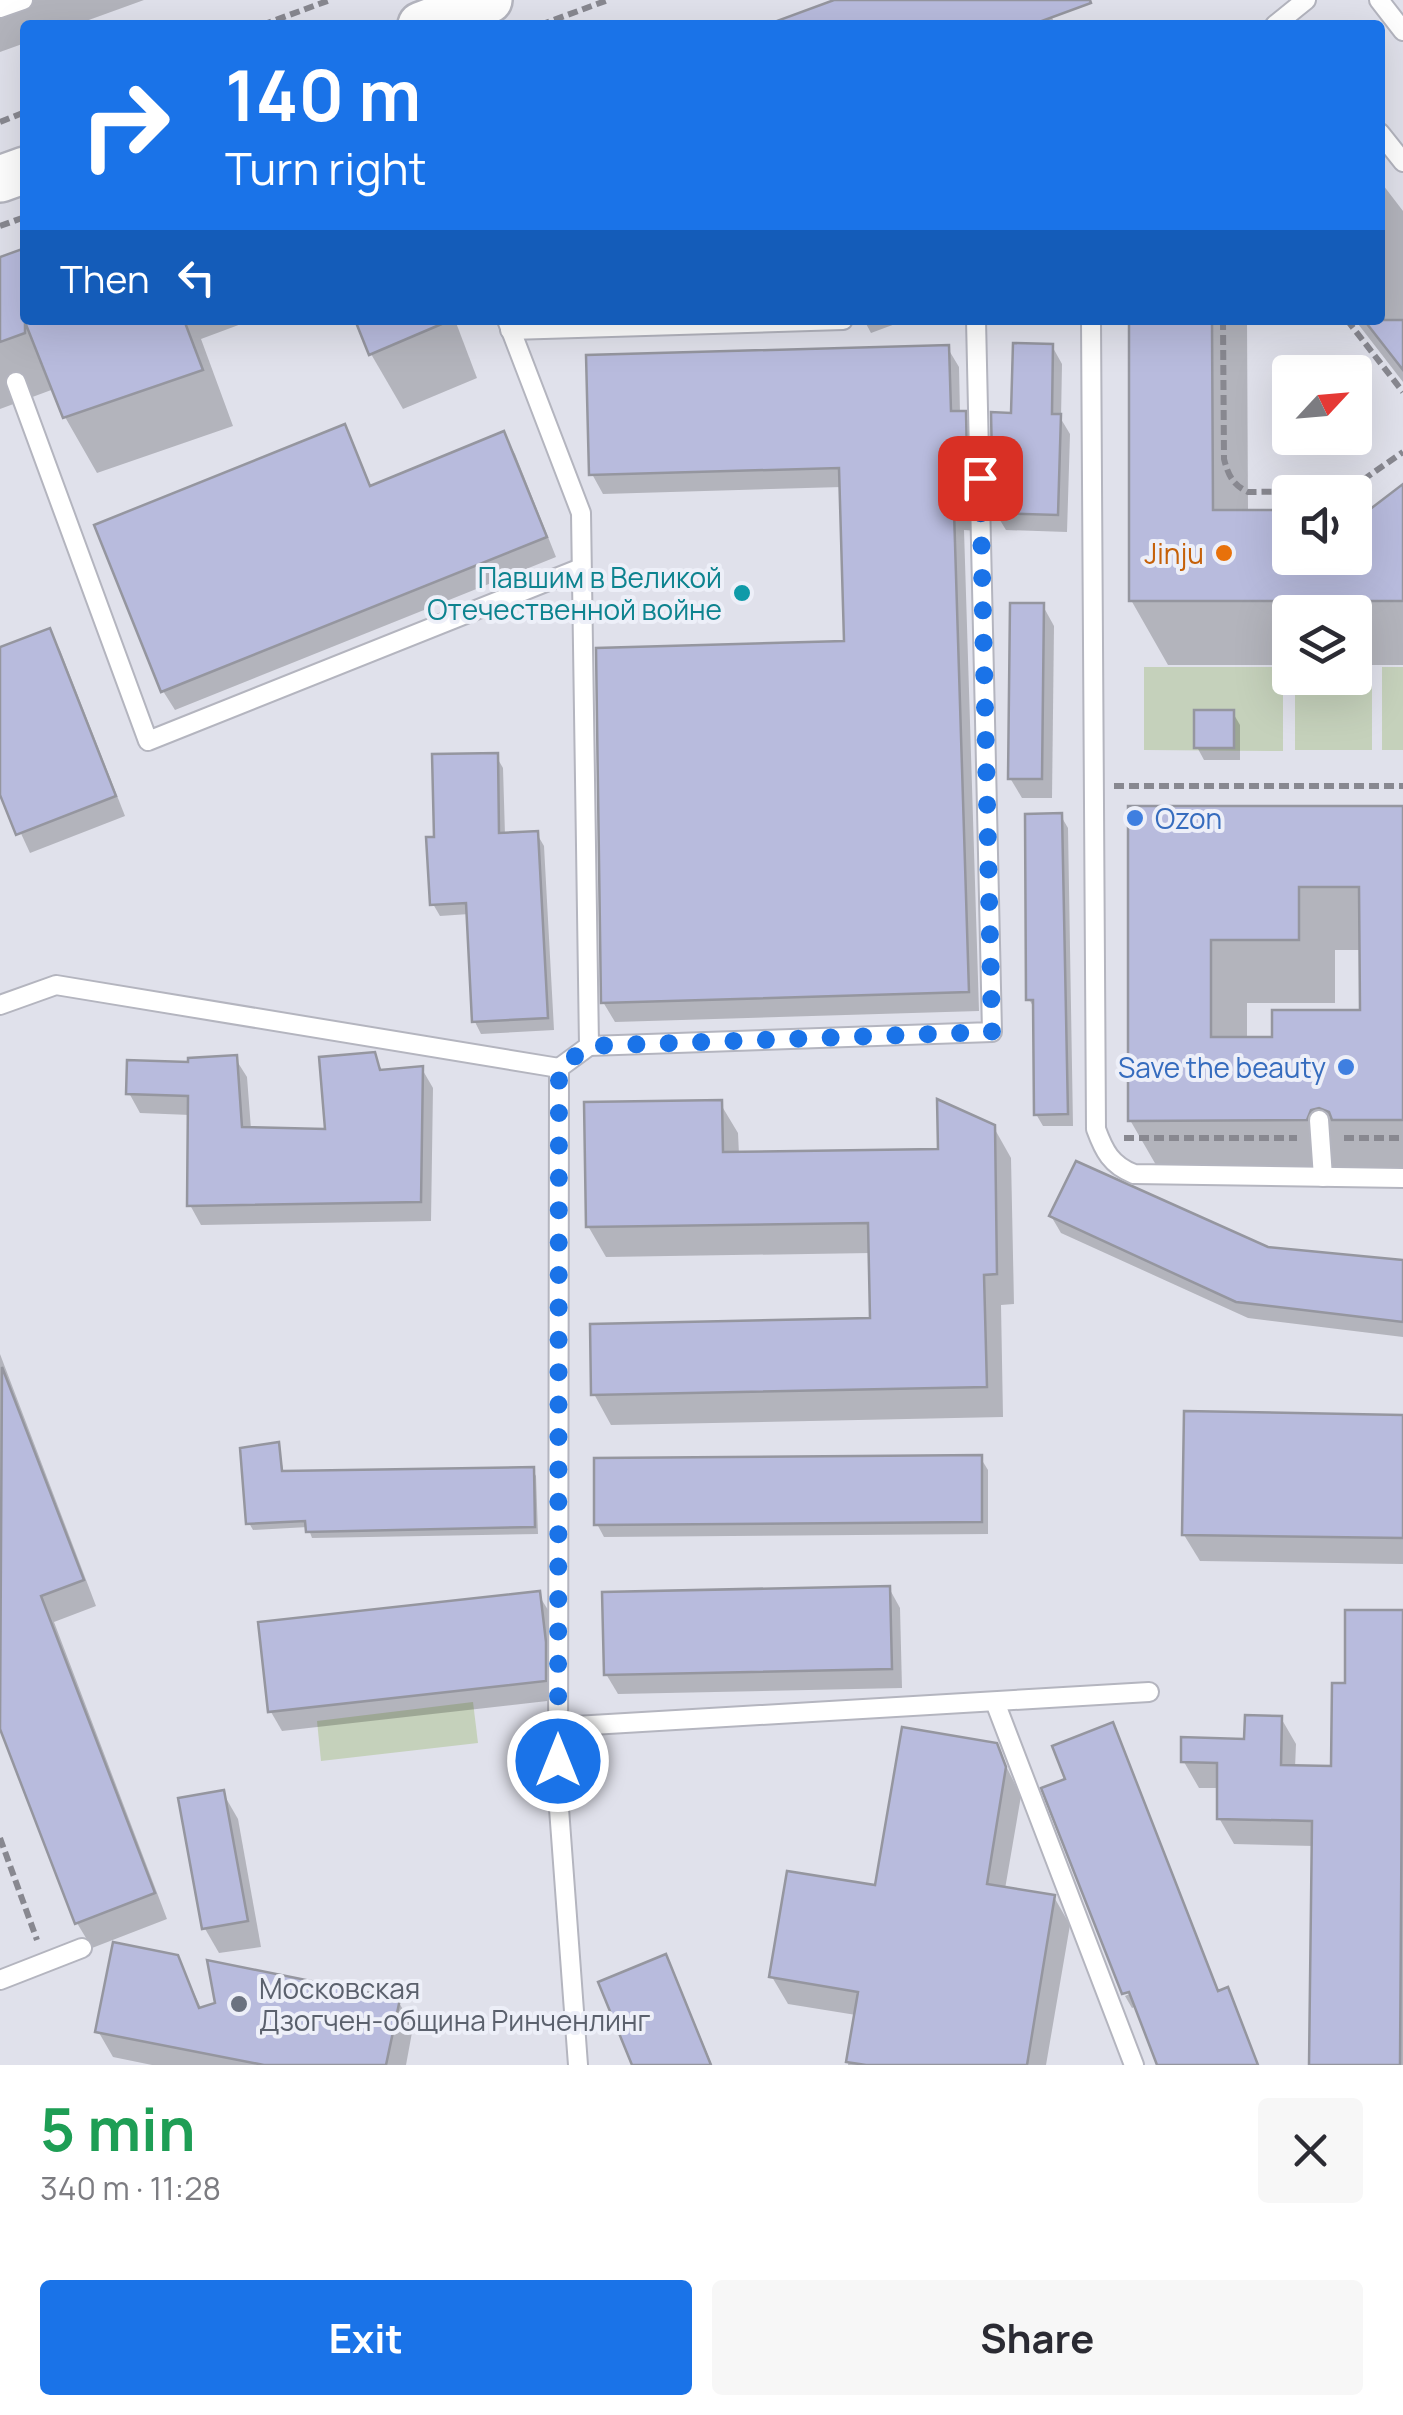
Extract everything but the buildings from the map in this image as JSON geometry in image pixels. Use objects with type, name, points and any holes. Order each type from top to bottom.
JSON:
[{"type":"street","points":[[435,20],[489,0]]},
{"type":"lane","points":[[0,8],[23,0]]},
{"type":"lane","points":[[1288,20],[1306,0]]},
{"type":"lane","points":[[1379,0],[1403,31]]},
{"type":"lane","points":[[1385,139],[1403,162]]},
{"type":"lane","points":[[509,325],[580,513],[589,1046]]},
{"type":"lane","points":[[0,1005],[56,985],[559,1068],[589,1046],[992,1032],[976,325]]},
{"type":"lane","points":[[1091,325],[1096,1128],[1104,1150],[1111,1160],[1134,1174],[1403,1178]]},
{"type":"lane","points":[[16,382],[148,741],[581,568]]},
{"type":"lane","points":[[559,1068],[558,1796],[578,2065]]},
{"type":"lane","points":[[1319,1129],[1323,1177]]},
{"type":"lane","points":[[558,1727],[1149,1692]]},
{"type":"lane","points":[[995,1702],[1134,2065]]},
{"type":"lane","points":[[0,1980],[82,1948]]},
{"type":"path","points":[[276,20],[330,0]]},
{"type":"path","points":[[554,20],[608,0]]},
{"type":"path","points":[[1224,325],[1224,460],[1240,488],[1248,492],[1347,491],[1403,452]]},
{"type":"path","points":[[1351,325],[1403,392]]},
{"type":"path","points":[[1114,805],[1114,786],[1403,786]]},
{"type":"path","points":[[1115,1138],[1319,1129],[1403,1138]]},
{"type":"path","points":[[0,1838],[45,1961]]},
{"type":"green space","points":[[1144,667],[1272,667],[1272,695],[1283,695],[1283,751],[1144,750]]},
{"type":"green space","points":[[1382,667],[1403,667],[1403,750],[1382,750]]},
{"type":"green space","points":[[1295,695],[1372,695],[1372,750],[1295,750]]},
{"type":"green space","points":[[473,1702],[478,1743],[321,1761],[317,1721]]},
{"type":"place","name":"Jinju","points":[[1224,553]]},
{"type":"place","name":"Павшим в Великой Отечественной войне","points":[[742,593]]},
{"type":"place","name":"Ozon","points":[[1135,818]]},
{"type":"place","name":"Save the beauty","points":[[1346,1067]]},
{"type":"place","name":"Московская Дзогчен-община Ринченлинг","points":[[239,2004]]},
{"type":"route","points":[[558,1761],[559,1068],[589,1046],[992,1032],[980,478]]}]
